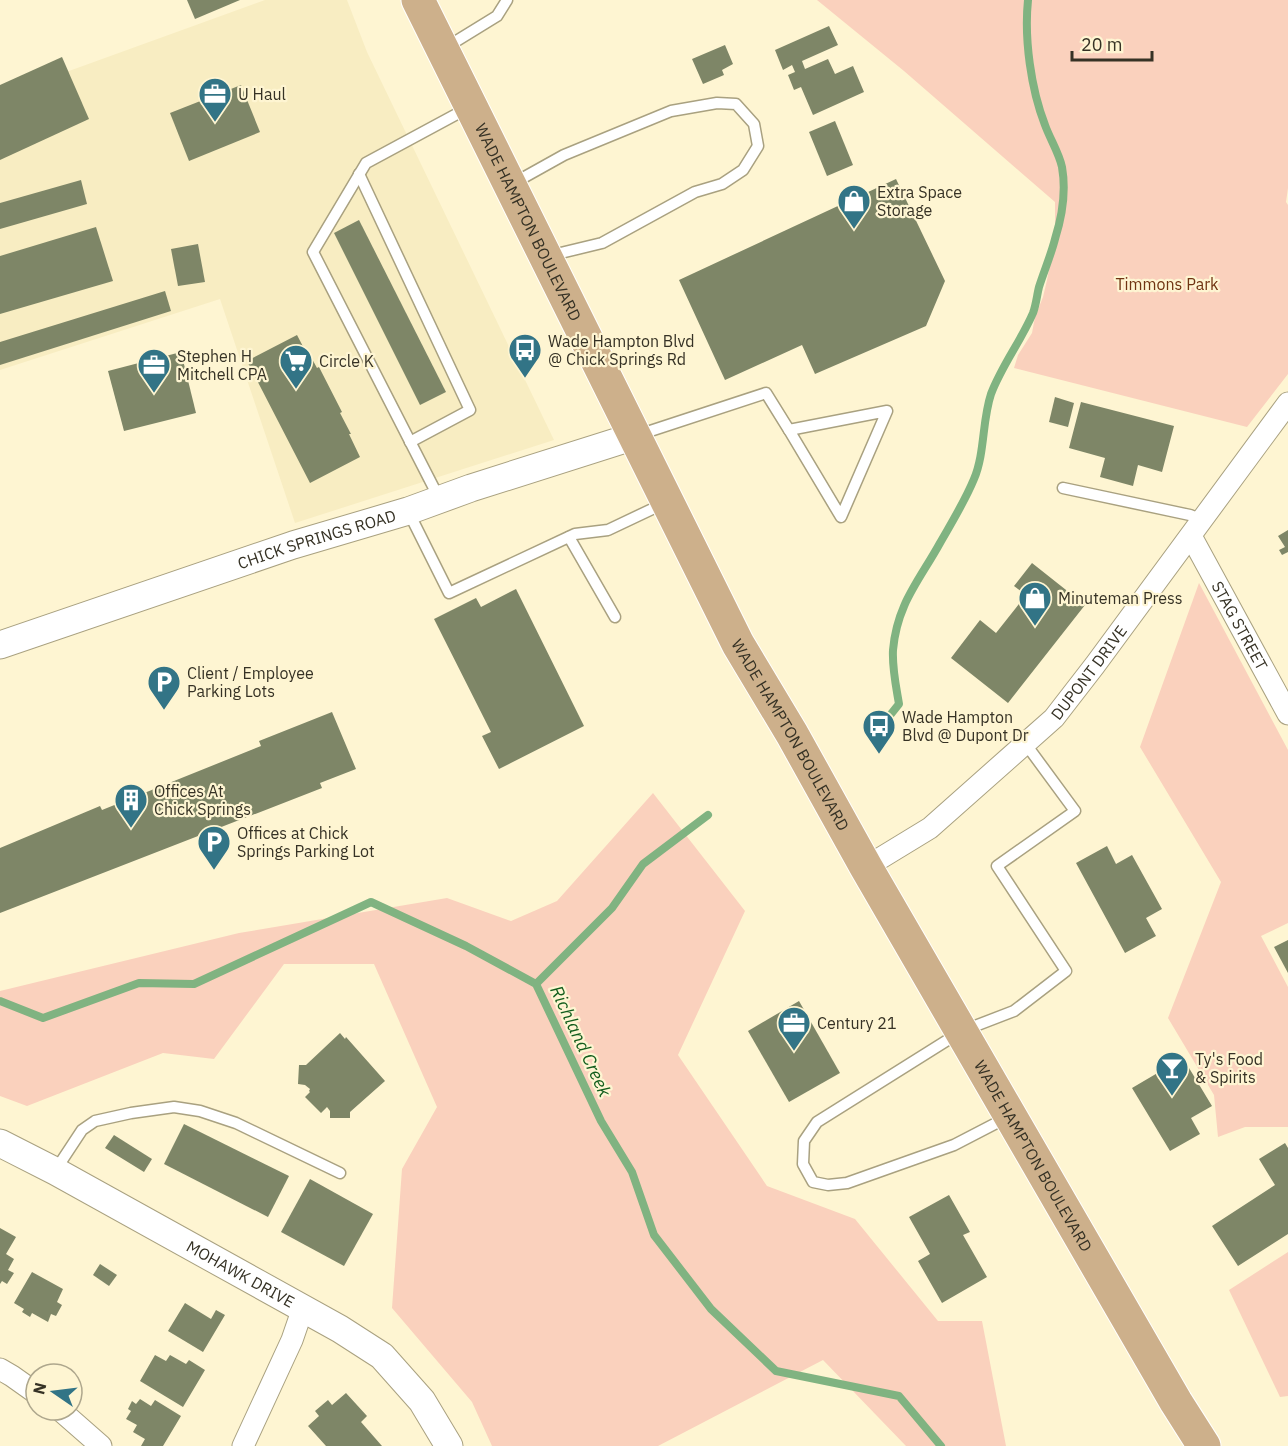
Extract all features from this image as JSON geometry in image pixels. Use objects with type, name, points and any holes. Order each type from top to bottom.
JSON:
[{"type":"main road","name":"WADE HAMPTON BOULEVARD","points":[[418,0],[738,644],[1176,1402],[1204,1446]]},
{"type":"street","name":"DUPONT DRIVE","points":[[866,867],[930,828],[1054,718],[1288,403]]},
{"type":"street","name":"CHICK SPRINGS ROAD","points":[[0,645],[293,545],[408,511],[471,488],[635,436]]},
{"type":"street","name":"STAG STREET","points":[[1197,528],[1288,714]]},
{"type":"street","name":"MOHAWK DRIVE","points":[[0,1143],[303,1308],[382,1356],[422,1401],[449,1446]]},
{"type":"street","points":[[243,1446],[292,1340],[303,1308]]},
{"type":"street","points":[[0,1369],[24,1384]]},
{"type":"street","points":[[74,1422],[101,1446]]},
{"type":"lane","points":[[442,50],[497,16],[507,0]]},
{"type":"lane","points":[[510,185],[564,155],[671,111],[717,103],[736,104],[754,124],[758,146],[743,170],[722,184],[695,192],[602,243],[545,257]]},
{"type":"lane","points":[[440,500],[314,252],[366,163],[471,107]]},
{"type":"lane","points":[[359,174],[470,410],[410,442]]},
{"type":"lane","points":[[635,436],[766,393],[842,517],[887,411],[789,430]]},
{"type":"lane","points":[[1064,488],[1190,515],[1197,528]]},
{"type":"lane","points":[[408,511],[448,592],[575,534],[608,530],[668,502]]},
{"type":"lane","points":[[569,537],[615,617]]},
{"type":"lane","points":[[1011,1115],[954,1145],[847,1183],[828,1185],[813,1182],[803,1164],[804,1142],[817,1122],[962,1031],[1014,1011],[1065,970],[997,866],[1076,811],[1025,743]]},
{"type":"lane","points":[[55,1171],[82,1130],[95,1121],[174,1107],[200,1111],[236,1123],[340,1173]]},
{"type":"shaded area","points":[[265,0],[347,0],[367,52],[554,440],[295,523],[220,299],[0,370],[0,96]]},
{"type":"green space","name":"Timmons Park","points":[[817,0],[1288,0],[1288,188],[1286,202],[1288,205],[1288,374],[1247,427],[1014,368],[1018,355],[1032,333],[1035,317],[1043,297],[1055,238],[1055,202],[904,71]]},
{"type":"green space","points":[[1199,583],[1288,750],[1288,923],[1261,936],[1288,987],[1288,1127],[1245,1127],[1218,1137],[1214,1095],[1168,1018],[1221,882],[1140,747]]},
{"type":"green space","points":[[653,793],[745,911],[678,1055],[767,1186],[855,1219],[938,1321],[982,1321],[1006,1446],[906,1446],[823,1360],[658,1446],[492,1446],[472,1402],[392,1308],[402,1169],[437,1107],[374,964],[284,964],[214,1059],[163,1053],[27,1106],[0,1096],[0,991],[239,933],[447,898],[511,921],[557,901]]},
{"type":"green space","points":[[1288,1252],[1288,1396],[1280,1397],[1229,1290]]},
{"type":"building","points":[[187,0],[240,0],[195,19]]},
{"type":"building","points":[[829,26],[838,45],[802,61],[805,69],[828,59],[835,74],[853,66],[864,92],[813,115],[801,87],[794,90],[788,75],[795,72],[792,65],[783,70],[775,50]]},
{"type":"building","points":[[725,45],[733,64],[722,70],[724,75],[703,84],[692,59]]},
{"type":"building","points":[[62,57],[89,119],[0,160],[0,85]]},
{"type":"building","name":"U Haul","points":[[241,85],[260,132],[189,161],[170,113]]},
{"type":"building","points":[[835,121],[853,165],[827,176],[809,132]]},
{"type":"building","name":"Extra Space Storage","points":[[896,179],[945,281],[926,326],[815,374],[802,345],[725,380],[679,280]]},
{"type":"building","points":[[81,180],[87,204],[0,229],[0,203]]},
{"type":"building","name":"Circle K","points":[[359,220],[446,392],[420,405],[334,233]]},
{"type":"building","points":[[96,227],[113,281],[0,314],[0,256]]},
{"type":"building","points":[[198,244],[205,282],[178,286],[171,249]]},
{"type":"building","points":[[165,291],[171,311],[0,365],[0,342]]},
{"type":"building","name":"Circle K","points":[[297,335],[309,358],[311,357],[317,368],[319,367],[342,412],[340,413],[360,457],[310,483],[247,361]]},
{"type":"building","points":[[181,352],[196,413],[124,431],[108,371]]},
{"type":"building","points":[[1055,397],[1074,403],[1068,427],[1049,422]]},
{"type":"building","points":[[1081,402],[1174,426],[1162,472],[1138,465],[1133,486],[1100,477],[1105,458],[1069,448]]},
{"type":"building","points":[[1288,530],[1288,552],[1282,555],[1279,550],[1285,547],[1278,536]]},
{"type":"building","name":"Minuteman Press","points":[[1032,563],[1085,605],[1008,703],[951,658],[980,620],[996,633],[1026,595],[1014,586]]},
{"type":"building","points":[[516,589],[584,726],[499,769],[482,736],[491,732],[434,619],[476,598],[481,607]]},
{"type":"building","name":"Offices At Chick Springs","points":[[332,712],[356,769],[320,783],[322,788],[0,913],[0,848],[100,806],[102,810],[261,746],[259,741]]},
{"type":"building","points":[[1107,846],[1116,864],[1132,855],[1162,909],[1146,918],[1156,936],[1125,953],[1076,863]]},
{"type":"building","points":[[1288,940],[1288,973],[1274,947]]},
{"type":"building","name":"Century 21","points":[[799,1001],[840,1073],[789,1102],[748,1031]]},
{"type":"building","points":[[340,1033],[385,1081],[350,1112],[350,1118],[330,1118],[330,1111],[327,1107],[321,1113],[305,1097],[310,1089],[298,1084],[299,1065],[306,1065]]},
{"type":"building","name":"Ty's Food & Spirits","points":[[1183,1058],[1212,1106],[1191,1118],[1200,1134],[1170,1151],[1132,1088]]},
{"type":"building","points":[[184,1124],[289,1176],[268,1217],[164,1164]]},
{"type":"building","points":[[114,1135],[152,1159],[144,1172],[105,1148]]},
{"type":"building","points":[[1285,1143],[1288,1148],[1288,1234],[1238,1266],[1212,1226],[1275,1185],[1259,1159]]},
{"type":"building","points":[[310,1179],[373,1214],[344,1266],[281,1232]]},
{"type":"building","points":[[949,1195],[970,1232],[963,1235],[987,1277],[942,1303],[918,1261],[930,1254],[909,1217]]},
{"type":"building","points":[[0,1228],[16,1237],[6,1254],[14,1259],[8,1270],[14,1273],[7,1284],[2,1281],[0,1284]]},
{"type":"building","points":[[100,1264],[117,1275],[109,1286],[93,1275]]},
{"type":"building","points":[[32,1272],[63,1289],[57,1302],[62,1305],[56,1316],[51,1314],[48,1322],[32,1313],[30,1317],[22,1312],[24,1309],[14,1303]]},
{"type":"building","points":[[185,1303],[211,1319],[216,1310],[225,1315],[203,1352],[168,1331]]},
{"type":"building","points":[[155,1355],[166,1361],[170,1355],[186,1364],[189,1360],[205,1370],[183,1407],[140,1381]]},
{"type":"building","points":[[346,1393],[367,1416],[361,1422],[382,1446],[326,1446],[308,1426],[319,1416],[315,1411],[328,1400],[332,1405]]},
{"type":"building","points":[[140,1399],[151,1406],[155,1400],[181,1416],[163,1446],[141,1446],[145,1439],[133,1432],[137,1425],[126,1419],[131,1411],[128,1409],[132,1401],[136,1404]]},
{"type":"waterway","points":[[891,714],[899,704],[893,657],[899,619],[910,594],[974,479],[978,469],[991,394],[1033,313],[1060,222],[1063,203],[1062,167],[1040,111],[1032,80],[1027,31],[1028,0]]},
{"type":"waterway","points":[[536,984],[612,908],[643,864],[708,815]]},
{"type":"waterway","name":"Richland Creek","points":[[0,1001],[43,1018],[139,983],[194,984],[371,902],[466,946],[536,984],[601,1121],[632,1172],[654,1235],[711,1309],[776,1371],[899,1396],[941,1446]]},
{"type":"place","name":"U Haul","points":[[215,123]]},
{"type":"place","name":"Extra Space Storage","points":[[854,230]]},
{"type":"place","name":"Wade Hampton Blvd @ Chick Springs Rd","points":[[525,379]]},
{"type":"place","name":"Circle K","points":[[296,390]]},
{"type":"place","name":"Stephen H Mitchell CPA","points":[[154,394]]},
{"type":"place","name":"Minuteman Press","points":[[1035,627]]},
{"type":"place","name":"Client / Employee Parking Lots","points":[[164,711]]},
{"type":"place","name":"Wade Hampton Blvd @ Dupont Dr","points":[[879,755]]},
{"type":"place","name":"Offices At Chick Springs","points":[[131,829]]},
{"type":"place","name":"Offices at Chick Springs Parking Lot","points":[[214,871]]},
{"type":"place","name":"Century 21","points":[[794,1052]]},
{"type":"place","name":"Ty's Food & Spirits","points":[[1172,1097]]}]
